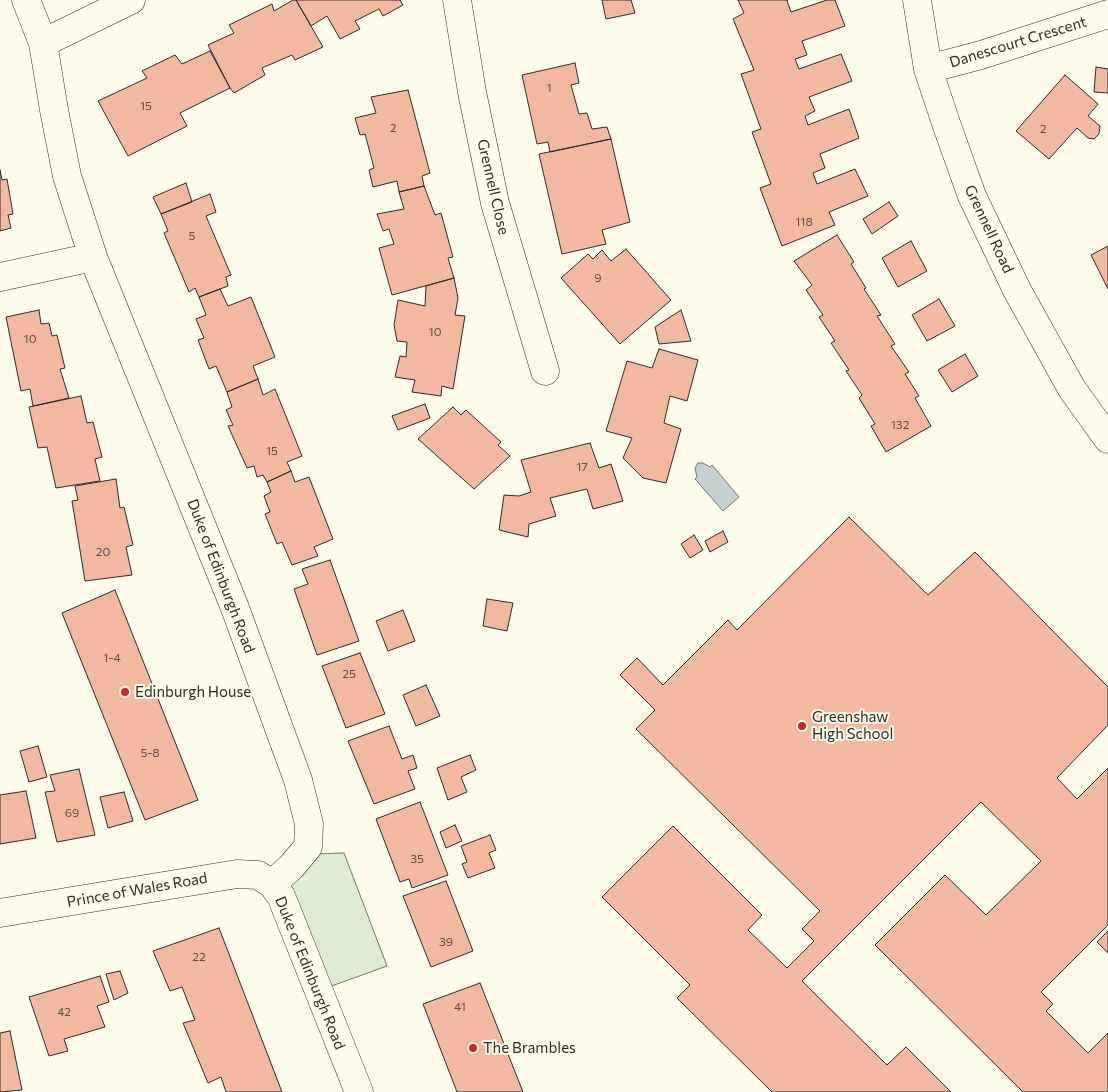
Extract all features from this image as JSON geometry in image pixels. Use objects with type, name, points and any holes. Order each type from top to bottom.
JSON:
[{"type":"street","name":"Duke of Edinburgh Road","points":[[26,0],[43,43],[67,176],[93,257],[235,608],[298,780],[309,824],[308,847],[291,868],[272,884],[281,896],[359,1092]]},
{"type":"street","points":[[43,43],[131,0]]},
{"type":"street","name":"Grennell Close","points":[[457,0],[472,92],[495,203],[545,371]]},
{"type":"street","name":"Grennell Road","points":[[917,0],[928,69],[972,196],[1017,290],[1072,389],[1108,439]]},
{"type":"street","name":"Danescourt Crescent","points":[[928,69],[981,55],[1108,14]]},
{"type":"street","points":[[0,277],[93,257]]},
{"type":"street","name":"Prince of Wales Road","points":[[0,914],[237,874],[258,875],[272,884]]},
{"type":"green space","points":[[344,853],[387,966],[326,988],[284,884],[314,854]]},
{"type":"shaded area","points":[[698,463],[703,463],[710,467],[712,465],[739,497],[723,511],[695,479],[697,477],[695,468]]},
{"type":"building","points":[[296,0],[323,47],[295,60],[292,55],[262,68],[265,75],[234,93],[208,45],[234,33],[229,25],[272,4],[274,11]]},
{"type":"building","points":[[296,0],[400,0],[403,5],[383,16],[379,9],[355,21],[360,29],[340,39],[327,16],[311,26]]},
{"type":"building","points":[[602,0],[631,0],[635,13],[606,19]]},
{"type":"building","points":[[738,0],[788,0],[791,12],[827,0],[835,0],[845,26],[802,41],[807,55],[795,59],[799,69],[841,54],[852,81],[809,97],[815,111],[805,116],[808,125],[849,109],[859,138],[820,154],[825,168],[813,173],[817,184],[855,169],[868,196],[829,212],[835,225],[782,246],[760,188],[771,184],[752,132],[761,129],[741,74],[754,70],[733,19],[744,13]]},
{"type":"building","points":[[210,51],[230,88],[180,113],[187,126],[128,156],[98,101],[147,78],[142,71],[175,55],[182,64]]},
{"type":"building","points":[[575,63],[579,83],[571,85],[579,114],[587,113],[592,129],[607,127],[611,139],[550,152],[548,142],[537,144],[522,75]]},
{"type":"building","points":[[1096,67],[1108,69],[1108,93],[1094,92]]},
{"type":"building","points":[[1065,75],[1098,104],[1088,116],[1100,126],[1099,134],[1094,139],[1088,138],[1077,128],[1049,159],[1016,131]]},
{"type":"building","points":[[408,90],[430,173],[422,176],[424,186],[399,192],[397,181],[373,187],[369,170],[374,168],[365,134],[360,135],[355,118],[376,113],[371,97]]},
{"type":"building","points":[[611,139],[630,222],[602,230],[606,244],[562,254],[539,154]]},
{"type":"building","points":[[0,170],[2,180],[7,179],[13,214],[8,215],[11,228],[0,231]]},
{"type":"building","points":[[186,183],[192,202],[161,214],[153,197]]},
{"type":"building","points":[[424,186],[435,215],[441,213],[453,257],[448,258],[454,278],[392,295],[379,248],[394,244],[389,229],[383,231],[377,214],[404,209],[399,192]]},
{"type":"building","points":[[210,194],[216,212],[206,216],[231,275],[226,277],[228,286],[199,297],[195,288],[189,292],[164,233],[168,231],[161,214]]},
{"type":"building","points":[[889,202],[898,216],[872,234],[863,219]]},
{"type":"building","points":[[837,235],[854,262],[851,264],[866,288],[864,289],[881,315],[877,316],[895,344],[891,346],[909,372],[905,374],[919,396],[915,398],[931,426],[886,452],[871,426],[875,424],[859,398],[862,395],[846,371],[849,370],[831,343],[835,341],[819,317],[823,315],[806,290],[812,285],[794,261]]},
{"type":"building","points":[[911,241],[927,271],[898,287],[882,258]]},
{"type":"building","points":[[1108,246],[1108,289],[1091,255]]},
{"type":"building","points":[[626,249],[671,300],[620,344],[561,278],[588,254],[593,259],[602,250],[611,261]]},
{"type":"building","points":[[454,278],[458,298],[455,315],[465,316],[453,389],[442,386],[441,396],[412,392],[415,380],[395,377],[400,356],[406,357],[407,342],[397,341],[394,325],[398,300],[425,306],[426,286]]},
{"type":"building","points":[[220,289],[228,306],[251,297],[275,357],[253,366],[258,379],[227,392],[216,366],[209,369],[198,340],[204,338],[196,319],[206,315],[199,297]]},
{"type":"building","points":[[939,299],[955,326],[927,341],[912,315]]},
{"type":"building","points":[[39,310],[41,324],[49,323],[52,336],[57,335],[65,368],[60,369],[69,398],[33,406],[30,389],[21,391],[6,317]]},
{"type":"building","points":[[681,310],[691,341],[659,344],[655,327]]},
{"type":"building","points":[[659,349],[698,360],[687,401],[670,396],[664,423],[681,429],[666,483],[643,478],[623,458],[632,438],[606,431],[627,361],[652,368]]},
{"type":"building","points":[[965,354],[978,376],[952,392],[938,370]]},
{"type":"building","points":[[258,379],[263,395],[275,389],[302,456],[287,462],[291,471],[267,482],[263,475],[257,477],[254,466],[247,468],[228,426],[233,425],[226,410],[232,407],[227,392]]},
{"type":"building","points":[[81,396],[87,423],[93,422],[102,457],[95,459],[100,481],[56,488],[47,447],[38,448],[29,407]]},
{"type":"building","points":[[425,404],[430,418],[398,430],[392,416]]},
{"type":"building","points":[[453,407],[461,415],[466,410],[501,442],[498,445],[510,456],[474,489],[418,439]]},
{"type":"building","points":[[590,443],[599,468],[611,464],[623,501],[593,509],[587,489],[550,498],[556,516],[529,524],[528,537],[499,530],[504,495],[519,496],[531,492],[521,460]]},
{"type":"building","points":[[291,471],[295,482],[309,477],[333,539],[314,547],[318,556],[292,565],[282,542],[277,544],[265,514],[270,512],[264,496],[271,492],[267,482]]},
{"type":"building","points":[[116,479],[120,508],[124,507],[133,545],[126,547],[132,575],[85,581],[72,501],[78,500],[75,486]]},
{"type":"building","points":[[849,517],[928,595],[975,552],[1108,687],[1108,725],[1057,778],[1077,799],[1108,768],[1108,925],[1041,992],[1053,1004],[1046,1011],[1088,1053],[1108,1033],[1108,1092],[1023,1092],[875,945],[945,875],[986,915],[1041,861],[981,802],[802,981],[887,1065],[906,1047],[951,1092],[772,1092],[677,998],[690,985],[602,897],[673,826],[762,915],[748,930],[787,968],[814,941],[802,929],[820,911],[636,729],[655,710],[620,675],[637,658],[663,685],[728,620],[737,630]]},
{"type":"building","points":[[723,531],[728,542],[710,552],[705,541]]},
{"type":"building","points":[[694,535],[703,550],[690,558],[681,544]]},
{"type":"building","points":[[330,560],[359,641],[317,655],[294,589],[308,584],[302,569]]},
{"type":"building","name":"Edinburgh House","points":[[115,590],[198,800],[145,820],[62,613]]},
{"type":"building","points":[[487,599],[513,603],[507,631],[483,626]]},
{"type":"building","points":[[403,610],[415,641],[388,651],[376,621]]},
{"type":"building","points":[[360,653],[385,714],[346,728],[322,666]]},
{"type":"building","points":[[426,685],[440,716],[416,726],[403,695]]},
{"type":"building","points":[[389,726],[402,759],[413,755],[417,768],[408,771],[415,789],[374,804],[348,741]]},
{"type":"building","points":[[38,746],[47,777],[29,782],[20,751]]},
{"type":"building","points":[[470,755],[476,770],[461,777],[467,792],[448,800],[437,768]]},
{"type":"building","points":[[79,769],[95,835],[57,842],[45,792],[55,791],[50,775]]},
{"type":"building","points":[[26,791],[36,838],[0,844],[0,795]]},
{"type":"building","points":[[124,792],[133,821],[108,828],[100,797]]},
{"type":"building","points":[[420,802],[448,875],[412,888],[409,879],[400,882],[376,819]]},
{"type":"building","points":[[455,825],[462,841],[446,848],[440,832]]},
{"type":"building","points":[[490,835],[496,850],[489,853],[495,868],[468,878],[462,864],[467,862],[461,846]]},
{"type":"building","points":[[446,881],[473,951],[431,967],[403,896]]},
{"type":"building","points":[[219,928],[282,1092],[226,1092],[221,1077],[208,1083],[183,1023],[195,1020],[182,987],[170,991],[153,951]]},
{"type":"building","points":[[1108,931],[1108,953],[1097,942]]},
{"type":"building","points":[[120,971],[128,993],[114,1000],[106,974]]},
{"type":"building","points":[[100,976],[109,1002],[97,1006],[105,1027],[64,1039],[68,1051],[49,1056],[29,997]]},
{"type":"building","name":"The Brambles","points":[[480,983],[523,1092],[457,1092],[423,1004]]},
{"type":"building","points":[[10,1031],[22,1090],[0,1092],[0,1033]]},
{"type":"place","name":"Edinburgh House","points":[[125,692]]},
{"type":"place","name":"Greenshaw High School","points":[[802,726]]},
{"type":"place","name":"The Brambles","points":[[473,1048]]}]
